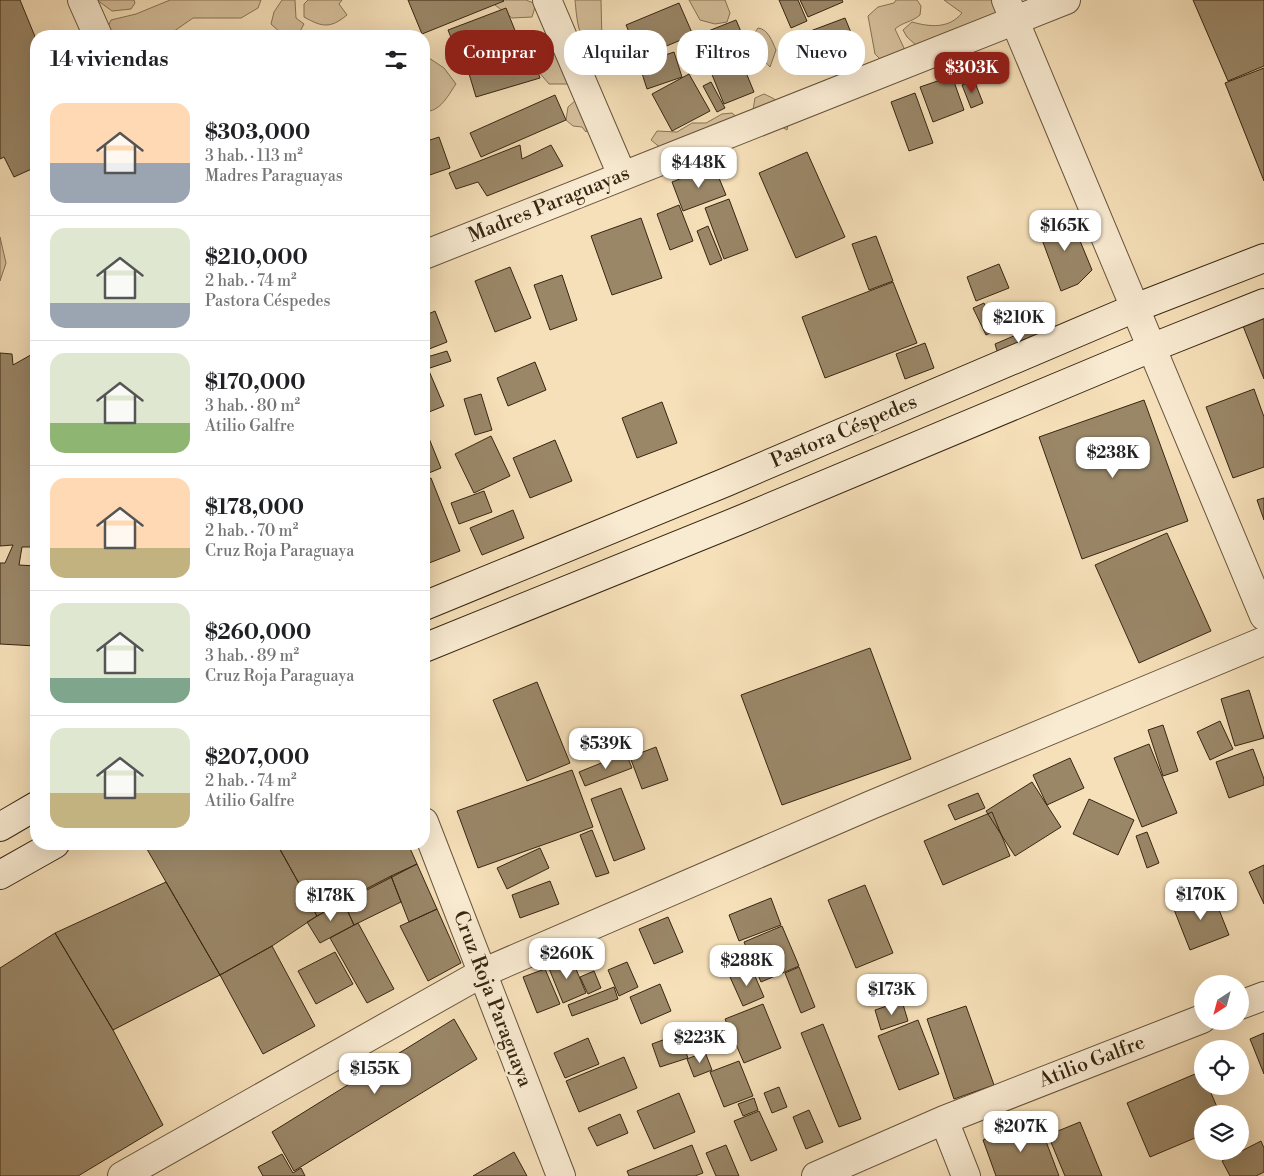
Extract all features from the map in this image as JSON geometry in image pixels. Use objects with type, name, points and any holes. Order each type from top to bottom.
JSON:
[{"type":"street","points":[[82,0],[95,30]]},
{"type":"street","points":[[546,0],[622,175]]},
{"type":"street","name":"Madres Paraguayas","points":[[430,253],[622,175],[1010,10],[1066,0]]},
{"type":"street","points":[[1010,10],[1264,616]]},
{"type":"street","name":"Pastora Céspedes","points":[[430,604],[724,483],[1135,308],[1264,258]]},
{"type":"street","name":"Pastora Céspedes","points":[[430,646],[740,520],[1151,348],[1264,303]]},
{"type":"street","points":[[724,483],[740,520]]},
{"type":"street","points":[[122,1176],[482,972],[871,805],[1264,641]]},
{"type":"street","points":[[0,827],[30,810]]},
{"type":"street","name":"Cruz Roja Paraguaya","points":[[430,838],[561,1176]]},
{"type":"street","points":[[0,875],[44,850]]},
{"type":"street","points":[[1249,1002],[1264,996]]},
{"type":"street","name":"Atilio Galfre","points":[[816,1176],[944,1120],[1194,1022]]},
{"type":"street","points":[[944,1120],[966,1176]]},
{"type":"shaded area","points":[[97,0],[134,0],[135,3],[131,9],[112,11]]},
{"type":"shaded area","points":[[170,0],[261,0],[258,8],[241,18],[193,18],[176,30],[106,30],[111,20],[136,14]]},
{"type":"shaded area","points":[[282,0],[295,0],[296,18],[304,24],[301,30],[278,30],[271,24],[274,12]]},
{"type":"shaded area","points":[[308,0],[342,0],[339,4],[347,15],[336,23],[326,25],[316,23],[304,17],[304,4]]},
{"type":"shaded area","points":[[497,0],[526,0],[536,4],[532,17],[512,18],[495,5]]},
{"type":"shaded area","points":[[575,0],[601,0],[602,30],[580,30]]},
{"type":"shaded area","points":[[689,0],[725,0],[730,13],[727,22],[715,24],[700,20]]},
{"type":"shaded area","points":[[896,0],[917,0],[921,6],[920,15],[895,29],[904,48],[901,59],[883,62],[875,54],[868,16],[878,7],[894,3]]},
{"type":"shaded area","points":[[944,0],[1004,0],[1005,17],[917,46],[907,37],[903,30],[912,22],[932,26],[945,24],[951,22],[962,13]]},
{"type":"shaded area","points":[[768,34],[776,50],[770,67],[768,65]]},
{"type":"shaded area","points":[[554,46],[564,53],[564,75],[574,75],[573,84],[549,84],[541,75],[554,75]]},
{"type":"shaded area","points":[[430,59],[444,68],[445,75],[449,75],[456,84],[439,106],[430,111]]},
{"type":"shaded area","points":[[764,94],[781,103],[787,111],[787,130],[753,110],[755,98]]},
{"type":"shaded area","points":[[576,100],[589,128],[586,132],[582,127],[573,126],[566,120],[568,107]]},
{"type":"shaded area","points":[[732,113],[744,123],[673,158],[651,140],[657,131],[677,132],[692,123],[706,123],[722,114]]},
{"type":"shaded area","points":[[0,237],[6,263],[0,281]]},
{"type":"building","points":[[0,0],[20,0],[32,30],[30,30],[30,170],[14,177],[4,157],[0,159]]},
{"type":"building","points":[[408,0],[504,1],[430,31],[420,30]]},
{"type":"building","points":[[779,0],[798,0],[807,21],[791,28]]},
{"type":"building","points":[[800,0],[842,0],[843,2],[808,17]]},
{"type":"building","points":[[1193,0],[1264,0],[1264,66],[1228,81]]},
{"type":"building","points":[[679,3],[691,30],[677,30],[677,42],[667,46],[667,30],[628,30],[626,25]]},
{"type":"building","points":[[506,8],[515,30],[448,30]]},
{"type":"building","points":[[845,18],[850,30],[813,30]]},
{"type":"building","points":[[736,20],[740,30],[711,30]]},
{"type":"building","points":[[674,52],[677,61],[677,75],[681,75],[682,77],[647,89],[643,75],[667,75],[667,54]]},
{"type":"building","points":[[1264,68],[1264,181],[1225,83]]},
{"type":"building","points":[[469,75],[539,75],[540,78],[476,97]]},
{"type":"building","points":[[690,75],[710,111],[672,131],[652,94]]},
{"type":"building","points":[[712,75],[747,75],[754,92],[724,104]]},
{"type":"building","points":[[952,76],[964,110],[933,122],[920,87]]},
{"type":"building","points":[[974,80],[983,103],[971,108],[962,85]]},
{"type":"building","points":[[711,82],[725,108],[717,112],[703,86]]},
{"type":"building","points":[[915,93],[933,143],[909,151],[891,102]]},
{"type":"building","points":[[555,95],[566,120],[481,157],[470,133]]},
{"type":"building","points":[[439,137],[450,168],[430,175],[430,140]]},
{"type":"building","points":[[520,145],[522,159],[551,145],[563,166],[487,196],[478,182],[456,189],[449,173]]},
{"type":"building","points":[[807,152],[845,237],[796,258],[759,173]]},
{"type":"building","points":[[714,166],[726,195],[683,211],[672,182]]},
{"type":"building","points":[[729,199],[748,250],[724,259],[705,208]]},
{"type":"building","points":[[679,205],[693,241],[670,250],[657,214]]},
{"type":"building","points":[[1069,214],[1092,270],[1078,284],[1061,291],[1037,226]]},
{"type":"building","points":[[641,218],[662,278],[612,295],[591,236]]},
{"type":"building","points":[[708,226],[722,260],[710,265],[697,231]]},
{"type":"building","points":[[876,236],[893,281],[869,290],[852,244]]},
{"type":"building","points":[[999,264],[1009,288],[976,301],[967,277]]},
{"type":"building","points":[[510,267],[531,318],[495,332],[475,281]]},
{"type":"building","points":[[562,275],[577,320],[550,330],[534,285]]},
{"type":"building","points":[[893,282],[917,343],[825,378],[802,317]]},
{"type":"building","points":[[984,303],[996,330],[986,335],[973,308]]},
{"type":"building","points":[[435,311],[447,342],[430,349],[430,313]]},
{"type":"building","points":[[1264,318],[1264,379],[1243,326]]},
{"type":"building","points":[[1037,326],[1044,342],[1001,364],[995,344]]},
{"type":"building","points":[[925,343],[934,368],[905,379],[896,354]]},
{"type":"building","points":[[447,351],[451,361],[430,368],[430,356]]},
{"type":"building","points":[[0,353],[12,354],[13,365],[30,355],[30,547],[22,547],[19,565],[30,566],[30,646],[0,644],[0,563],[5,563],[13,545],[0,546]]},
{"type":"building","points":[[535,362],[546,390],[508,406],[497,378]]},
{"type":"building","points":[[430,373],[444,406],[430,412]]},
{"type":"building","points":[[1254,389],[1264,417],[1264,467],[1233,478],[1206,407]]},
{"type":"building","points":[[481,394],[492,430],[475,435],[464,399]]},
{"type":"building","points":[[1144,400],[1188,521],[1082,559],[1039,437]]},
{"type":"building","points":[[662,402],[677,443],[637,458],[622,418]]},
{"type":"building","points":[[491,436],[510,476],[474,493],[455,454]]},
{"type":"building","points":[[555,440],[572,481],[530,498],[513,458]]},
{"type":"building","points":[[430,441],[441,468],[430,473]]},
{"type":"building","points":[[430,478],[460,551],[430,563]]},
{"type":"building","points":[[484,491],[492,512],[459,524],[451,503]]},
{"type":"building","points":[[1264,498],[1264,520],[1257,500]]},
{"type":"building","points":[[513,510],[524,538],[482,555],[470,528]]},
{"type":"building","points":[[1167,533],[1211,631],[1139,663],[1095,565]]},
{"type":"building","points":[[870,648],[911,759],[782,805],[741,695]]},
{"type":"building","points":[[537,682],[570,763],[527,781],[493,700]]},
{"type":"building","points":[[1249,690],[1264,738],[1235,746],[1221,699]]},
{"type":"building","points":[[1220,721],[1233,749],[1210,760],[1197,732]]},
{"type":"building","points":[[1163,725],[1178,771],[1163,776],[1148,730]]},
{"type":"building","points":[[1149,744],[1177,813],[1142,827],[1114,758]]},
{"type":"building","points":[[656,747],[668,780],[642,789],[630,757]]},
{"type":"building","points":[[1253,749],[1264,779],[1264,785],[1229,798],[1216,762]]},
{"type":"building","points":[[626,753],[632,768],[585,786],[579,772]]},
{"type":"building","points":[[1070,758],[1084,788],[1047,805],[1033,775]]},
{"type":"building","points":[[572,770],[593,827],[478,868],[457,811]]},
{"type":"building","points":[[1032,782],[1061,827],[1015,856],[986,811]]},
{"type":"building","points":[[621,788],[645,849],[614,861],[591,799]]},
{"type":"building","points":[[978,793],[985,808],[955,820],[948,805]]},
{"type":"building","points":[[1089,799],[1134,820],[1118,855],[1073,834]]},
{"type":"building","points":[[992,812],[1010,856],[943,885],[924,841]]},
{"type":"building","points":[[592,830],[609,873],[596,877],[580,835]]},
{"type":"building","points":[[1147,832],[1159,863],[1147,868],[1136,836]]},
{"type":"building","points":[[540,848],[549,868],[507,889],[497,868]]},
{"type":"building","points":[[147,850],[280,850],[317,916],[272,946],[220,975]]},
{"type":"building","points":[[280,850],[411,850],[417,864],[317,916]]},
{"type":"building","points":[[417,864],[437,909],[409,922],[391,876]]},
{"type":"building","points":[[1264,865],[1264,904],[1249,872]]},
{"type":"building","points":[[391,876],[401,902],[354,925],[343,901]]},
{"type":"building","points":[[550,881],[559,904],[520,918],[512,895]]},
{"type":"building","points":[[166,882],[220,975],[113,1030],[55,933]]},
{"type":"building","points":[[865,885],[893,953],[856,968],[828,900]]},
{"type":"building","points":[[1212,892],[1229,935],[1190,950],[1173,907]]},
{"type":"building","points":[[771,898],[781,925],[739,941],[729,915]]},
{"type":"building","points":[[343,901],[354,925],[320,943],[307,922]]},
{"type":"building","points":[[437,909],[461,963],[428,981],[400,926]]},
{"type":"building","points":[[668,917],[683,952],[654,964],[639,929]]},
{"type":"building","points":[[358,923],[394,989],[367,1003],[330,938]]},
{"type":"building","points":[[782,926],[799,966],[761,982],[744,942]]},
{"type":"building","points":[[55,933],[113,1030],[163,1125],[78,1176],[0,1176],[0,968]]},
{"type":"building","points":[[272,946],[315,1026],[263,1054],[220,975]]},
{"type":"building","points":[[335,952],[353,984],[316,1004],[298,971]]},
{"type":"building","points":[[571,957],[586,993],[563,1003],[548,966]]},
{"type":"building","points":[[627,962],[638,987],[619,996],[608,970]]},
{"type":"building","points":[[751,967],[764,997],[743,1006],[730,977]]},
{"type":"building","points":[[799,967],[815,1007],[801,1013],[785,973]]},
{"type":"building","points":[[545,969],[560,1004],[537,1013],[523,977]]},
{"type":"building","points":[[594,971],[601,988],[588,994],[580,977]]},
{"type":"building","points":[[660,984],[671,1011],[641,1024],[630,997]]},
{"type":"building","points":[[614,987],[618,999],[572,1016],[568,1005]]},
{"type":"building","points":[[902,1001],[908,1021],[881,1030],[875,1010]]},
{"type":"building","points":[[763,1004],[781,1048],[744,1063],[725,1019]]},
{"type":"building","points":[[966,1006],[994,1085],[954,1099],[927,1019]]},
{"type":"building","points":[[454,1019],[477,1059],[294,1171],[272,1132]]},
{"type":"building","points":[[918,1020],[939,1074],[899,1090],[878,1036]]},
{"type":"building","points":[[823,1024],[861,1119],[839,1127],[801,1033]]},
{"type":"building","points":[[1264,1033],[1264,1074],[1250,1039]]},
{"type":"building","points":[[679,1034],[688,1058],[660,1067],[652,1044]]},
{"type":"building","points":[[588,1038],[599,1064],[565,1078],[554,1053]]},
{"type":"building","points":[[705,1052],[712,1070],[694,1077],[687,1059]]},
{"type":"building","points":[[624,1057],[637,1088],[579,1112],[566,1081]]},
{"type":"building","points":[[739,1061],[753,1096],[724,1107],[710,1072]]},
{"type":"building","points":[[1194,1074],[1194,1095],[1212,1095],[1216,1105],[1194,1105],[1194,1138],[1150,1157],[1127,1103]]},
{"type":"building","points":[[779,1087],[787,1107],[772,1113],[764,1093]]},
{"type":"building","points":[[679,1093],[695,1132],[654,1149],[637,1111]]},
{"type":"building","points":[[754,1098],[758,1110],[743,1116],[738,1104]]},
{"type":"building","points":[[809,1110],[823,1142],[806,1149],[793,1117]]},
{"type":"building","points":[[759,1111],[777,1150],[751,1161],[734,1121]]},
{"type":"building","points":[[620,1114],[628,1133],[597,1146],[588,1128]]},
{"type":"building","points":[[1038,1120],[1059,1176],[996,1176],[983,1140]]},
{"type":"building","points":[[1080,1122],[1102,1176],[1065,1176],[1048,1135]]},
{"type":"building","points":[[1261,1141],[1264,1148],[1264,1172],[1256,1176],[1230,1176],[1222,1161],[1249,1160],[1249,1147]]},
{"type":"building","points":[[692,1145],[703,1173],[695,1176],[629,1176],[627,1171]]},
{"type":"building","points":[[726,1145],[739,1176],[716,1176],[706,1153]]},
{"type":"building","points":[[514,1152],[527,1176],[473,1176]]},
{"type":"building","points":[[282,1154],[293,1173],[301,1168],[305,1176],[263,1176],[258,1167]]}]
